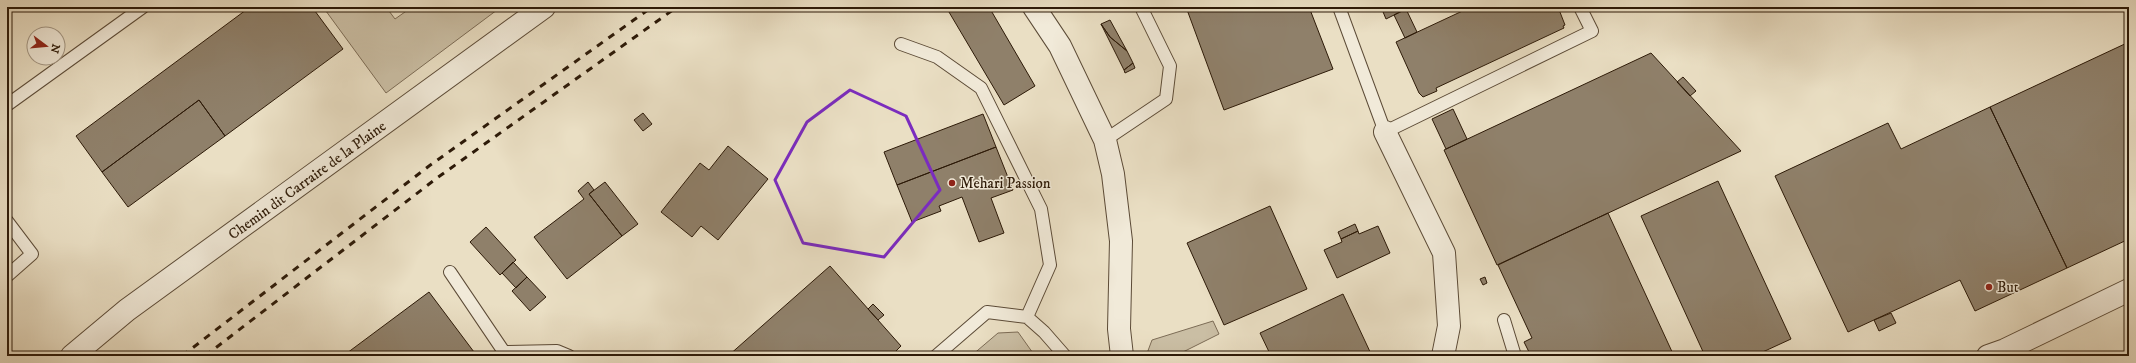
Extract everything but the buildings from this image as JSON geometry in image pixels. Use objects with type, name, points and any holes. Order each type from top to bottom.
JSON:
[{"type":"street","name":"Chemin dit Carraire de la Plaine","points":[[72,356],[127,310],[544,7]]},
{"type":"street","points":[[1034,7],[1060,46],[1105,140],[1113,174],[1121,241],[1119,330],[1122,356]]},
{"type":"street","points":[[1385,132],[1444,253],[1450,326],[1443,356]]},
{"type":"street","points":[[1988,356],[2006,350],[2129,290]]},
{"type":"lane","points":[[7,105],[143,7]]},
{"type":"lane","points":[[1105,140],[1166,99],[1170,66],[1141,7]]},
{"type":"lane","points":[[1338,7],[1385,132],[1592,31],[1580,7]]},
{"type":"lane","points":[[901,44],[938,58],[982,88],[1041,209],[1050,265],[1027,317]]},
{"type":"lane","points":[[7,221],[32,254],[7,276]]},
{"type":"lane","points":[[450,272],[504,352],[557,351],[569,356]]},
{"type":"lane","points":[[936,356],[987,312],[1027,317],[1044,332],[1065,356]]},
{"type":"lane","points":[[1504,320],[1515,356]]},
{"type":"highlighted area","points":[[850,90],[906,116],[940,190],[884,257],[803,243],[775,180],[807,122]]},
{"type":"shaded area","points":[[323,7],[386,7],[395,19],[412,7],[501,7],[386,93]]},
{"type":"shaded area","points":[[1213,321],[1219,334],[1175,356],[1146,356],[1152,340]]},
{"type":"shaded area","points":[[1018,332],[1035,356],[971,356],[998,333]]},
{"type":"railway","points":[[182,356],[429,166],[652,7]]},
{"type":"railway","points":[[205,356],[437,178],[677,7]]},
{"type":"place","name":"Mehari Passion","points":[[952,183]]},
{"type":"place","name":"But","points":[[1989,287]]}]
